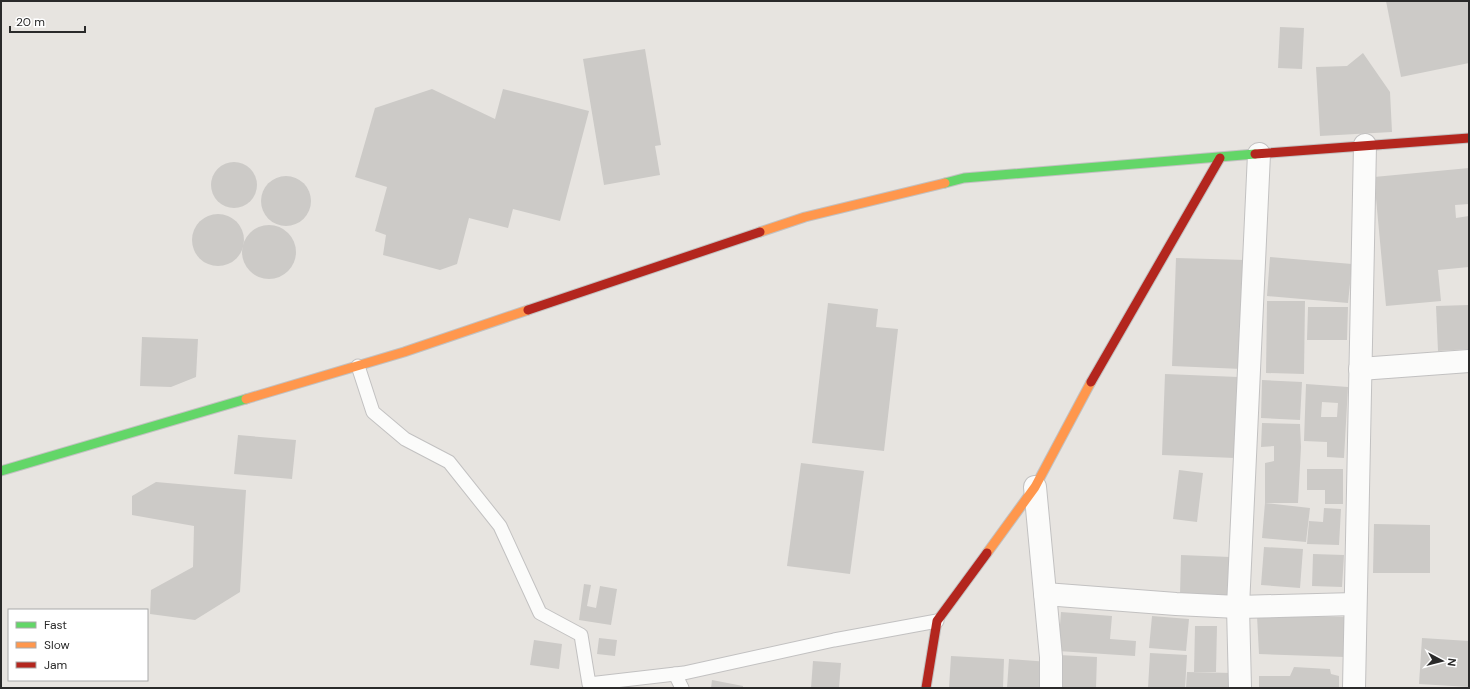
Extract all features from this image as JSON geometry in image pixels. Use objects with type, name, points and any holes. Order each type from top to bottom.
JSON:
[{"type":"street","points":[[1,471],[412,350],[805,217],[964,178],[1469,138]]},
{"type":"street","points":[[1354,688],[1365,146]]},
{"type":"street","points":[[1240,688],[1238,607],[1259,154]]},
{"type":"street","points":[[926,688],[937,621],[1035,487],[1095,375],[1220,158]]},
{"type":"street","points":[[1360,368],[1469,361]]},
{"type":"street","points":[[1035,487],[1051,657],[1051,688]]},
{"type":"street","points":[[1045,594],[1238,607],[1355,604]]},
{"type":"lane","points":[[358,366],[373,412],[405,439],[449,462],[500,526],[540,613],[581,635],[589,684],[684,673],[834,640],[937,621]]},
{"type":"lane","points":[[675,674],[682,688]]},
{"type":"building","points":[[1386,1],[1469,1],[1469,63],[1401,77]]},
{"type":"building","points":[[1280,27],[1304,28],[1302,69],[1278,68]]},
{"type":"building","points":[[645,49],[661,145],[655,146],[660,175],[604,185],[583,59]]},
{"type":"building","points":[[1363,53],[1390,92],[1392,132],[1320,136],[1316,67],[1347,66]]},
{"type":"building","points":[[432,89],[495,119],[503,89],[589,111],[560,221],[513,209],[508,228],[469,218],[457,264],[440,270],[383,255],[386,235],[375,231],[387,187],[355,177],[375,108]]},
{"type":"building","points":[[234,162],[247,166],[253,172],[257,185],[253,198],[247,204],[234,208],[221,204],[215,198],[211,185],[215,172],[221,166]]},
{"type":"building","points":[[1469,168],[1469,204],[1455,205],[1456,218],[1469,216],[1469,267],[1438,270],[1441,301],[1386,306],[1374,177]]},
{"type":"building","points":[[281,176],[291,176],[304,183],[311,196],[311,206],[304,219],[291,226],[281,226],[272,222],[265,215],[261,206],[261,196],[265,187],[272,180]]},
{"type":"building","points":[[218,214],[228,216],[236,222],[242,230],[244,240],[242,250],[236,258],[228,264],[218,266],[208,264],[200,258],[194,250],[192,240],[194,230],[200,222],[208,216]]},
{"type":"building","points":[[269,225],[279,227],[288,233],[294,242],[296,252],[294,262],[288,271],[279,277],[269,279],[259,277],[250,271],[244,262],[242,252],[244,242],[250,233],[259,227]]},
{"type":"building","points":[[1270,257],[1352,264],[1348,303],[1267,296]]},
{"type":"building","points":[[1176,258],[1246,260],[1242,369],[1172,366]]},
{"type":"building","points":[[1267,301],[1305,301],[1304,374],[1266,373]]},
{"type":"building","points":[[828,303],[878,309],[876,327],[898,329],[884,451],[812,443]]},
{"type":"building","points":[[1469,305],[1469,349],[1438,351],[1436,306]]},
{"type":"building","points":[[1308,307],[1348,307],[1347,340],[1307,340]]},
{"type":"building","points":[[142,337],[198,339],[196,377],[171,387],[140,386]]},
{"type":"building","points":[[1165,374],[1238,377],[1235,458],[1162,455]]},
{"type":"building","points":[[1262,380],[1302,382],[1300,420],[1261,418]]},
{"type":"building","points":[[1306,384],[1348,387],[1344,458],[1327,457],[1327,442],[1304,441]],"holes":[[[1322,402],[1338,403],[1337,417],[1321,417]]]},
{"type":"building","points":[[1262,423],[1300,424],[1301,447],[1298,503],[1265,503],[1265,463],[1274,461],[1274,446],[1261,447]]},
{"type":"building","points":[[238,435],[296,440],[292,479],[234,474]]},
{"type":"building","points":[[801,463],[864,471],[850,574],[787,566]]},
{"type":"building","points":[[1307,469],[1343,469],[1343,504],[1325,504],[1325,490],[1307,490]]},
{"type":"building","points":[[1179,470],[1203,473],[1197,522],[1173,519]]},
{"type":"building","points":[[156,482],[246,490],[240,592],[195,620],[150,614],[151,590],[193,567],[194,526],[132,515],[132,496]]},
{"type":"building","points":[[1265,503],[1310,508],[1306,542],[1262,538]]},
{"type":"building","points":[[1324,508],[1341,509],[1339,545],[1307,544],[1309,521],[1323,522]]},
{"type":"building","points":[[1374,524],[1430,525],[1430,573],[1373,573]]},
{"type":"building","points":[[1264,547],[1303,549],[1300,588],[1261,585]]},
{"type":"building","points":[[1313,554],[1344,555],[1342,587],[1312,586]]},
{"type":"building","points":[[1181,555],[1230,557],[1229,596],[1180,595]]},
{"type":"building","points":[[584,584],[591,585],[587,606],[596,608],[600,586],[617,589],[611,625],[579,620]]},
{"type":"building","points":[[1061,612],[1112,616],[1110,639],[1136,641],[1135,656],[1058,651]]},
{"type":"building","points":[[1152,616],[1189,619],[1186,651],[1149,648]]},
{"type":"building","points":[[1257,616],[1349,617],[1345,657],[1259,654]]},
{"type":"building","points":[[1195,626],[1217,626],[1216,672],[1194,672]]},
{"type":"building","points":[[599,638],[617,640],[615,656],[597,654]]},
{"type":"building","points":[[1422,638],[1469,641],[1469,687],[1419,684]]},
{"type":"building","points":[[534,640],[562,644],[559,669],[530,665]]},
{"type":"building","points":[[1150,653],[1187,655],[1185,688],[1148,688]]},
{"type":"building","points":[[1059,655],[1097,657],[1096,688],[1057,688]]},
{"type":"building","points":[[951,656],[1004,659],[1003,688],[949,688]]},
{"type":"building","points":[[1009,659],[1049,662],[1047,688],[1007,688]]},
{"type":"building","points":[[813,661],[841,663],[839,688],[811,688]]},
{"type":"building","points":[[1294,667],[1330,669],[1331,674],[1339,676],[1339,688],[1259,688],[1259,676],[1290,676]]},
{"type":"building","points":[[1187,672],[1233,673],[1233,688],[1186,688]]},
{"type":"building","points":[[712,680],[743,686],[743,688],[711,688]]},
{"type":"traffic: fast","points":[[945,183],[964,178],[1255,154]]},
{"type":"traffic: fast","points":[[1,471],[246,399]]},
{"type":"traffic: slow","points":[[760,232],[805,217],[945,183]]},
{"type":"traffic: slow","points":[[246,399],[404,352],[528,310]]},
{"type":"traffic: slow","points":[[987,553],[1035,487],[1091,382]]},
{"type":"traffic: jam","points":[[1255,154],[1469,138]]},
{"type":"traffic: jam","points":[[1091,382],[1220,158]]},
{"type":"traffic: jam","points":[[528,310],[760,232]]},
{"type":"traffic: jam","points":[[926,688],[937,621],[987,553]]}]
